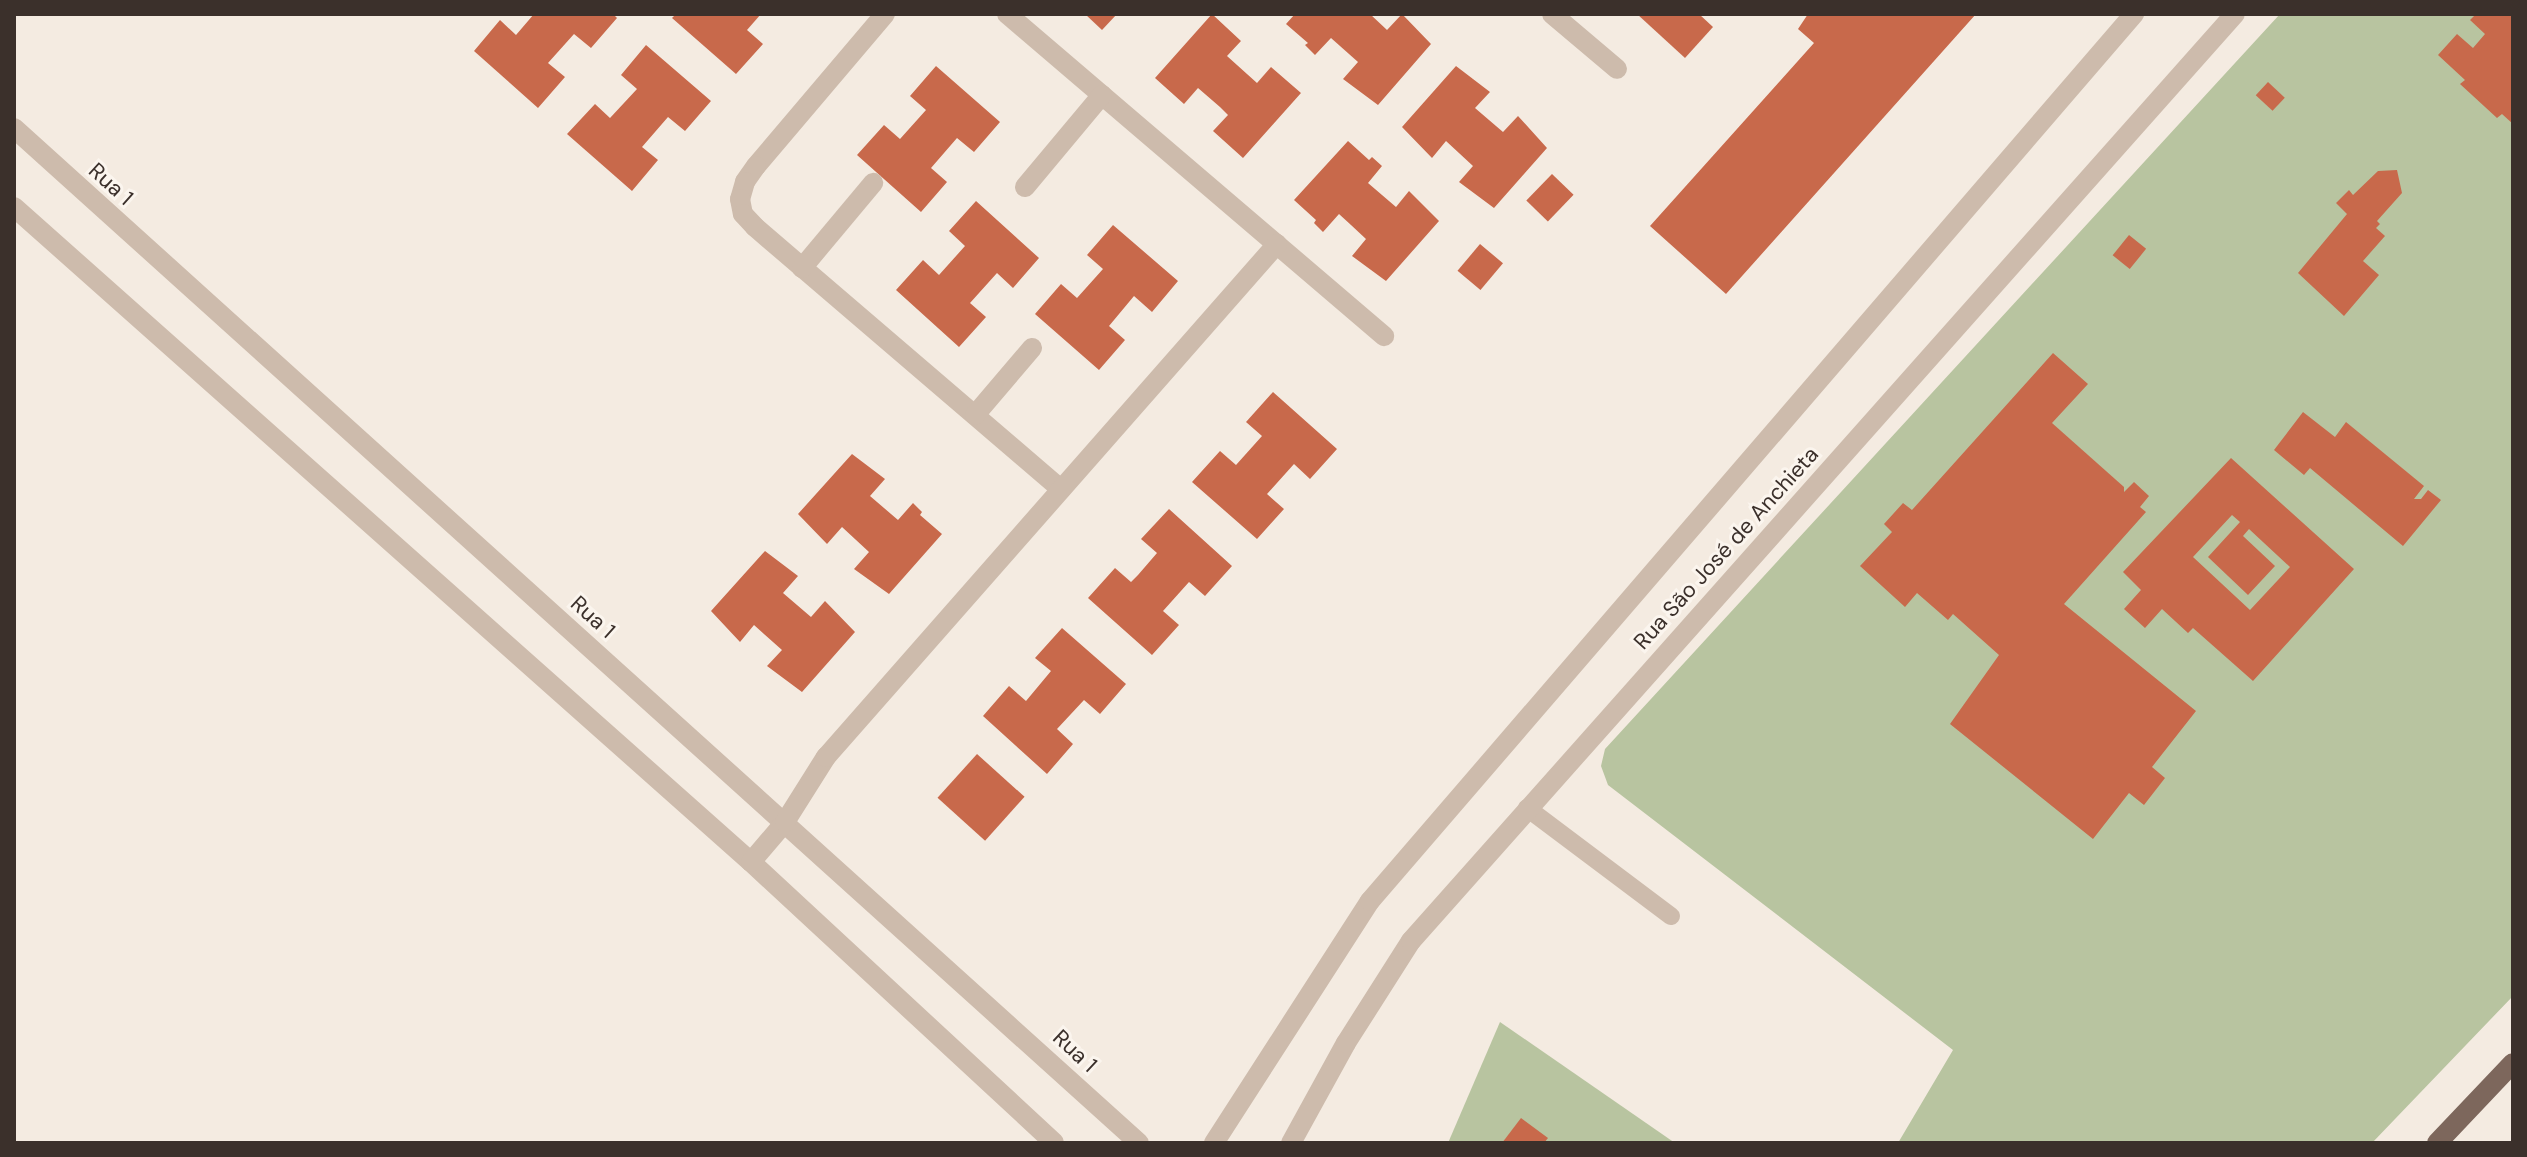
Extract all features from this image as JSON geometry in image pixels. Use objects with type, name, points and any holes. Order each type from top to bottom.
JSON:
[{"type":"main road","points":[[2437,1143],[2513,1063]]},
{"type":"street","points":[[885,14],[745,182],[740,199],[743,214],[1061,489]]},
{"type":"street","points":[[1007,14],[1384,336]]},
{"type":"street","points":[[1552,14],[1617,69]]},
{"type":"street","name":"Rua São José de Anchieta","points":[[1214,1143],[1370,901],[2134,14]]},
{"type":"street","name":"Rua São José de Anchieta","points":[[1291,1143],[1346,1043],[1411,941],[2235,14]]},
{"type":"street","points":[[1025,187],[1102,95]]},
{"type":"street","name":"Rua 1","points":[[14,128],[1139,1143]]},
{"type":"street","points":[[802,268],[873,183]]},
{"type":"street","points":[[14,207],[751,862],[1054,1143]]},
{"type":"street","points":[[751,862],[785,822],[826,757],[1277,244]]},
{"type":"street","points":[[975,415],[1032,348]]},
{"type":"lane","points":[[1527,808],[1671,916]]},
{"type":"green space","points":[[2280,14],[2513,14],[2513,996],[2372,1143],[1898,1143],[1953,1050],[1608,785],[1601,766],[1605,749]]},
{"type":"green space","points":[[1500,1022],[1675,1143],[1448,1143]]},
{"type":"building","points":[[534,14],[613,14],[617,18],[591,48],[574,34],[548,63],[565,77],[538,108],[474,51],[500,20],[516,35]]},
{"type":"building","points":[[676,14],[761,14],[747,30],[763,44],[736,74],[672,18]]},
{"type":"building","points":[[1085,14],[1117,14],[1102,30]]},
{"type":"building","points":[[1212,14],[1241,41],[1227,56],[1257,83],[1271,67],[1301,93],[1243,158],[1213,131],[1228,115],[1220,107],[1198,88],[1184,104],[1155,78]]},
{"type":"building","points":[[1295,14],[1370,14],[1387,30],[1402,14],[1431,44],[1378,105],[1343,79],[1358,62],[1331,38],[1315,55],[1305,45],[1308,43],[1286,24]]},
{"type":"building","points":[[1637,14],[1699,14],[1713,27],[1685,58]]},
{"type":"building","points":[[1808,14],[1976,14],[1726,294],[1650,226],[1814,43],[1798,29]]},
{"type":"building","points":[[2476,14],[2513,14],[2513,124],[2502,114],[2497,118],[2460,84],[2465,80],[2438,55],[2457,34],[2473,48],[2485,34],[2470,20]]},
{"type":"building","points":[[646,45],[711,101],[685,131],[668,117],[642,147],[658,160],[632,191],[567,134],[595,104],[610,118],[637,89],[621,75]]},
{"type":"building","points":[[936,66],[1000,122],[974,152],[957,138],[931,168],[947,182],[921,212],[857,155],[884,125],[900,139],[926,110],[910,96]]},
{"type":"building","points":[[1456,66],[1490,92],[1475,108],[1503,132],[1518,116],[1547,148],[1494,208],[1459,182],[1473,166],[1446,141],[1432,158],[1402,127]]},
{"type":"building","points":[[2268,82],[2285,98],[2273,111],[2256,95]]},
{"type":"building","points":[[1348,141],[1369,160],[1372,157],[1382,166],[1368,183],[1396,207],[1409,191],[1439,221],[1386,281],[1352,256],[1366,239],[1339,214],[1323,232],[1314,223],[1316,220],[1294,200]]},
{"type":"building","points":[[2397,170],[2402,193],[2377,221],[2380,224],[2376,228],[2385,236],[2363,261],[2379,275],[2344,316],[2298,273],[2347,214],[2336,203],[2349,190],[2353,195],[2378,171]]},
{"type":"building","points":[[1552,174],[1574,195],[1548,221],[1526,201]]},
{"type":"building","points":[[976,201],[1039,258],[1013,288],[997,273],[970,303],[986,317],[959,347],[896,290],[923,260],[939,275],[965,246],[949,231]]},
{"type":"building","points":[[1113,225],[1178,281],[1152,312],[1134,296],[1109,326],[1125,340],[1099,370],[1035,314],[1061,284],[1077,298],[1103,269],[1087,255]]},
{"type":"building","points":[[2129,235],[2146,249],[2130,269],[2113,255]]},
{"type":"building","points":[[1480,244],[1503,263],[1480,290],[1458,271]]},
{"type":"building","points":[[2053,353],[2088,384],[2052,423],[2124,487],[2124,492],[2134,482],[2149,496],[2140,507],[2146,512],[2064,604],[2196,711],[2152,767],[2165,778],[2144,805],[2129,793],[2093,839],[1950,724],[1999,655],[1953,614],[1948,620],[1917,593],[1905,607],[1860,566],[1892,532],[1884,524],[1903,503],[1912,510]]},
{"type":"building","points":[[1273,392],[1337,449],[1310,479],[1294,464],[1267,494],[1284,509],[1257,539],[1192,482],[1220,451],[1236,465],[1262,436],[1246,422]]},
{"type":"building","points":[[2303,412],[2335,437],[2346,422],[2424,486],[2414,499],[2421,499],[2428,490],[2441,500],[2403,546],[2310,468],[2304,475],[2274,450]]},
{"type":"building","points":[[852,454],[885,479],[870,496],[898,520],[913,503],[922,512],[920,515],[942,534],[889,594],[854,569],[869,552],[842,527],[827,544],[798,514]]},
{"type":"building","points":[[2231,458],[2354,569],[2253,681],[2193,628],[2188,633],[2162,609],[2145,628],[2124,609],[2141,590],[2123,572]],"holes":[[[2232,515],[2240,522],[2208,557],[2248,595],[2275,566],[2243,536],[2249,529],[2290,567],[2250,610],[2193,557]]]},
{"type":"building","points":[[1169,509],[1232,566],[1205,596],[1189,582],[1163,611],[1179,625],[1152,655],[1088,598],[1115,568],[1131,582],[1138,575],[1157,553],[1141,539]]},
{"type":"building","points":[[765,551],[798,576],[783,593],[811,617],[825,601],[855,632],[802,692],[767,666],[782,650],[754,625],[740,642],[711,611]]},
{"type":"building","points":[[1062,628],[1126,684],[1100,714],[1084,700],[1057,729],[1073,744],[1047,774],[983,716],[1009,686],[1026,701],[1051,671],[1035,658]]},
{"type":"building","points":[[977,754],[1025,797],[985,841],[938,798]]},
{"type":"building","points":[[1521,1118],[1548,1138],[1544,1143],[1502,1143]]}]
